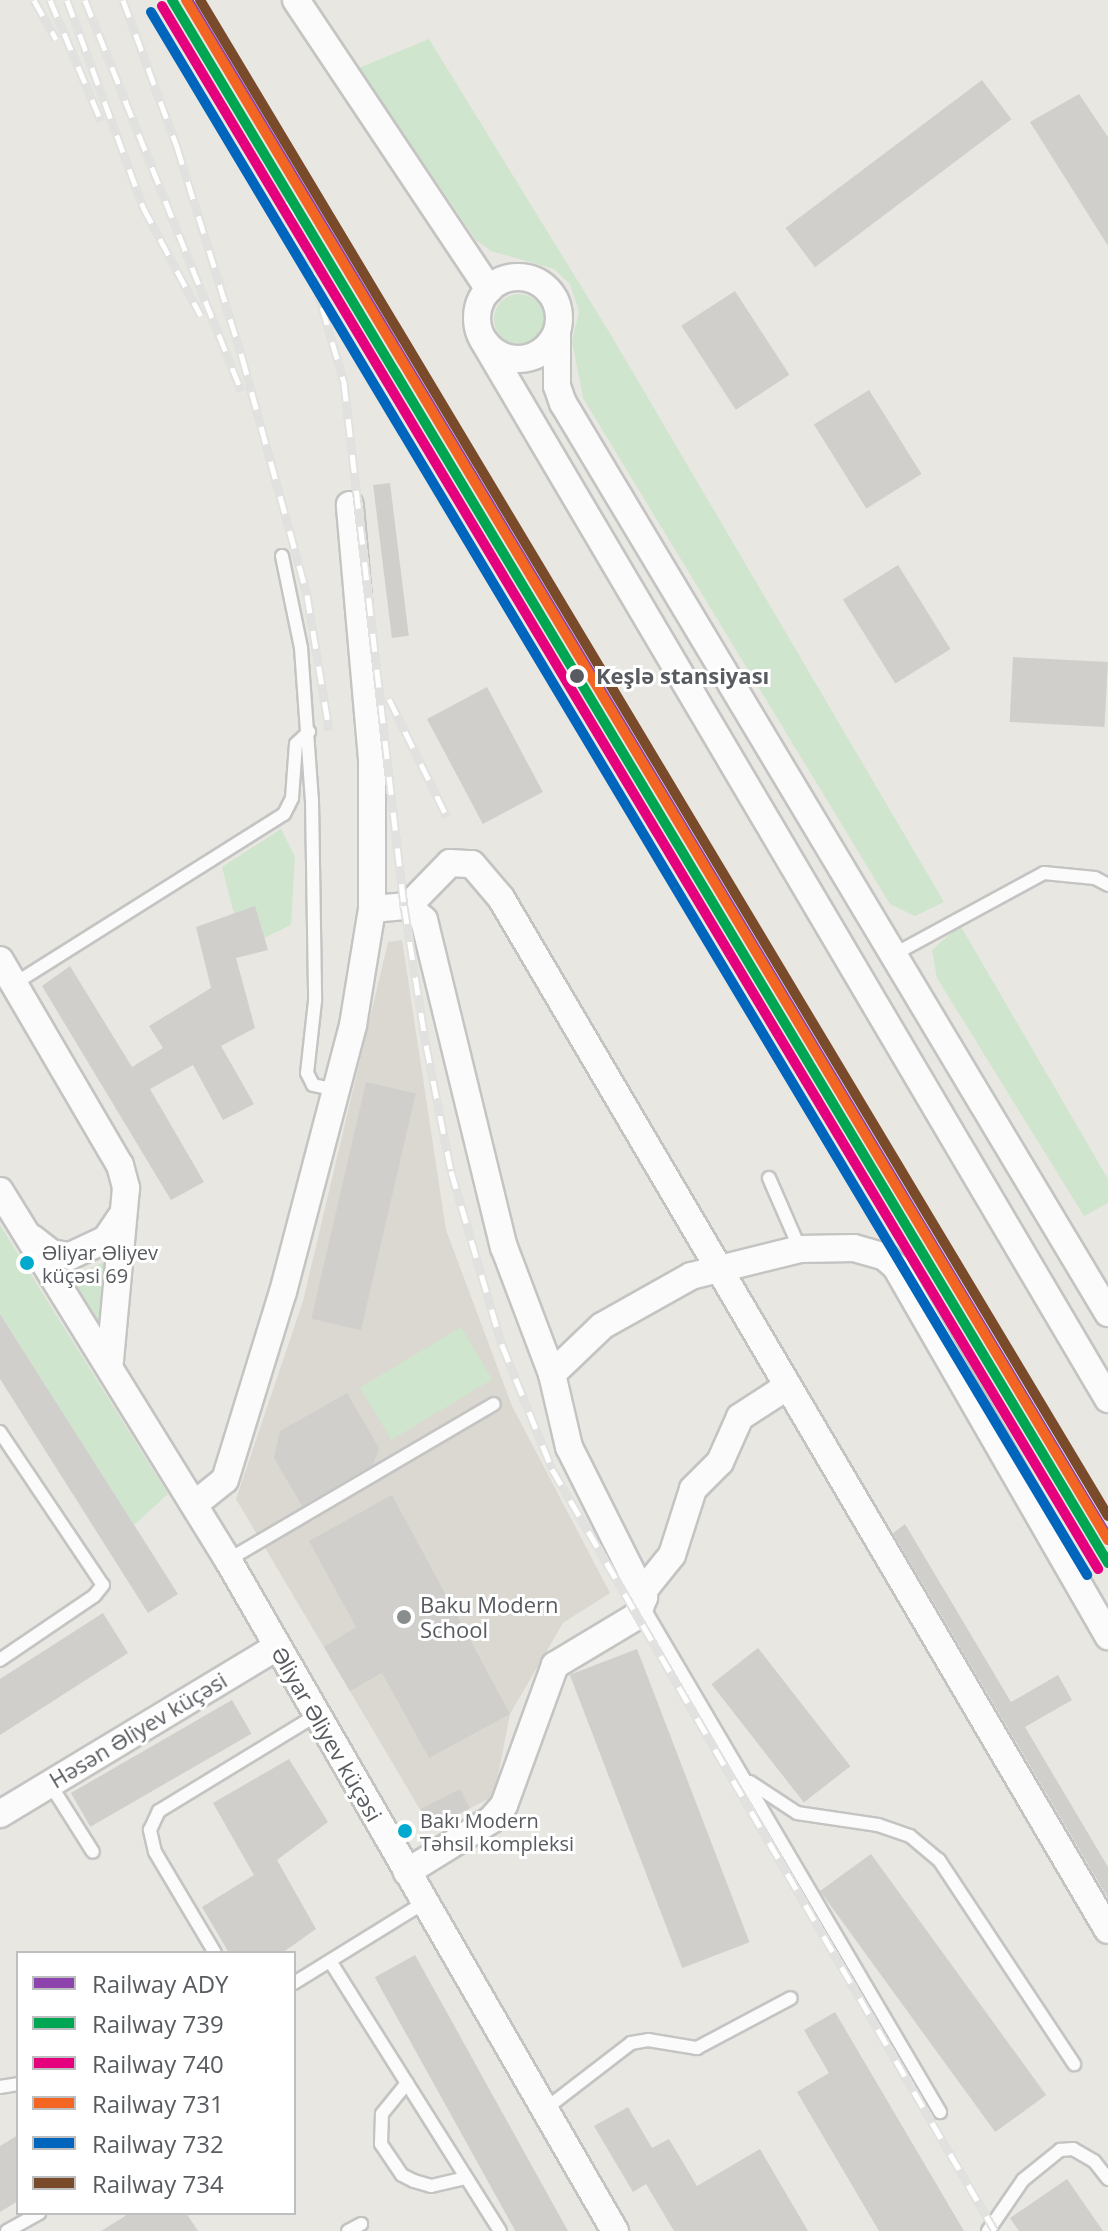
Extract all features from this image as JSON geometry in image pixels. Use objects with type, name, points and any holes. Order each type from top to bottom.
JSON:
[{"type":"street","points":[[296,0],[489,289]]},
{"type":"street","points":[[1108,1313],[891,956],[563,403],[557,386],[558,306],[542,284],[514,277],[489,289],[476,314],[483,340],[1108,1399]]},
{"type":"street","points":[[483,340],[492,350],[516,360],[541,353],[557,334]]},
{"type":"street","points":[[195,1504],[216,1490],[230,1465],[337,1090],[372,909],[372,759],[350,505]]},
{"type":"street","points":[[372,909],[408,906],[450,863],[472,864],[484,876],[1108,1930]]},
{"type":"street","points":[[408,906],[424,920],[485,1182],[552,1374],[569,1447],[643,1599]]},
{"type":"street","points":[[0,960],[120,1165],[126,1188],[110,1362]]},
{"type":"street","name":"Əliyar Əliyev küçəsi","points":[[0,1191],[110,1362],[228,1560],[407,1872],[422,1904],[544,2110],[609,2229]]},
{"type":"street","points":[[25,1233],[51,1253],[70,1256],[106,1239],[124,1212]]},
{"type":"street","points":[[552,1374],[630,1307],[718,1267],[800,1249],[870,1250],[896,1267],[1108,1636]]},
{"type":"street","points":[[407,1872],[491,1820],[504,1805],[555,1665],[643,1599],[672,1555],[693,1489],[720,1462],[740,1417],[788,1386]]},
{"type":"street","name":"Həsən Əliyev küçəsi","points":[[0,1814],[277,1647]]},
{"type":"lane","points":[[282,556],[301,648],[309,732],[315,1001],[307,1073],[313,1085],[337,1090]]},
{"type":"lane","points":[[14,984],[284,814],[292,798],[296,744],[309,732]]},
{"type":"lane","points":[[891,956],[1044,873],[1095,878],[1108,885]]},
{"type":"lane","points":[[769,1178],[800,1249]]},
{"type":"lane","points":[[228,1560],[494,1404]]},
{"type":"lane","points":[[0,1432],[103,1585],[94,1596],[0,1660]]},
{"type":"lane","points":[[643,1599],[940,2112]]},
{"type":"lane","points":[[214,1951],[155,1852],[150,1830],[159,1811],[316,1715]]},
{"type":"lane","points":[[744,1778],[797,1813],[878,1825],[910,1836],[939,1860],[1074,2064]]},
{"type":"lane","points":[[50,1784],[93,1852]]},
{"type":"lane","points":[[296,1982],[422,1904]]},
{"type":"lane","points":[[330,1961],[500,2231]]},
{"type":"lane","points":[[544,2110],[631,2043],[648,2040],[697,2048],[791,1998]]},
{"type":"lane","points":[[407,2083],[382,2114],[381,2144],[402,2175],[414,2181],[431,2186],[466,2178]]},
{"type":"lane","points":[[988,2231],[1023,2180],[1060,2150],[1073,2149],[1094,2161],[1108,2179]]},
{"type":"lane","points":[[7,2231],[35,2215]]},
{"type":"lane","points":[[348,2231],[361,2224]]},
{"type":"shaded area","points":[[402,940],[446,1230],[512,1406],[610,1593],[563,1623],[510,1714],[494,1796],[431,1828],[236,1499],[303,1301],[388,942]]},
{"type":"green space","points":[[429,39],[611,335],[944,902],[915,916],[890,904],[583,398],[572,341],[579,312],[570,284],[554,269],[491,251],[476,240],[359,68]]},
{"type":"green space","points":[[519,294],[537,301],[544,319],[537,337],[519,344],[501,337],[494,319],[501,301]]},
{"type":"green space","points":[[281,829],[295,857],[291,925],[264,938],[234,914],[222,867]]},
{"type":"green space","points":[[960,925],[1108,1179],[1108,1203],[1084,1216],[937,978],[932,950]]},
{"type":"green space","points":[[0,1225],[168,1494],[134,1525],[0,1314]]},
{"type":"green space","points":[[104,1262],[100,1331],[62,1269],[84,1272]]},
{"type":"green space","points":[[461,1327],[492,1379],[391,1440],[360,1388]]},
{"type":"building","points":[[982,80],[1011,119],[815,267],[786,228]]},
{"type":"building","points":[[1079,94],[1108,137],[1108,246],[1030,122]]},
{"type":"building","points":[[735,291],[789,375],[736,410],[681,326]]},
{"type":"building","points":[[869,390],[921,474],[866,508],[814,424]]},
{"type":"building","points":[[390,483],[409,636],[392,638],[373,485]]},
{"type":"building","points":[[898,565],[950,649],[895,683],[843,599]]},
{"type":"building","points":[[1013,657],[1108,662],[1104,727],[1010,722]]},
{"type":"building","points":[[487,687],[543,792],[483,824],[427,719]]},
{"type":"building","points":[[255,906],[268,950],[236,958],[255,1028],[221,1046],[254,1104],[223,1120],[193,1065],[150,1089],[204,1182],[171,1200],[42,986],[70,966],[132,1067],[163,1048],[149,1026],[211,988],[196,927]]},
{"type":"building","points":[[366,1082],[416,1093],[361,1330],[311,1319]]},
{"type":"building","points":[[0,1314],[178,1594],[148,1613],[0,1379]]},
{"type":"building","points":[[347,1393],[379,1448],[373,1465],[302,1506],[274,1458],[280,1431]]},
{"type":"building","name":"Baku Modern School","points":[[392,1495],[510,1714],[429,1758],[382,1673],[350,1691],[324,1647],[356,1627],[309,1541]]},
{"type":"building","points":[[905,1524],[1011,1702],[1058,1675],[1072,1700],[1025,1727],[1108,1867],[1108,1898],[893,1533]]},
{"type":"building","points":[[103,1613],[128,1653],[0,1735],[0,1679]]},
{"type":"building","points":[[758,1648],[850,1766],[804,1803],[712,1684]]},
{"type":"building","points":[[637,1649],[750,1942],[682,1968],[570,1675]]},
{"type":"building","points":[[232,1700],[252,1734],[90,1827],[71,1793]]},
{"type":"building","points":[[289,1759],[328,1822],[277,1860],[316,1929],[285,1951],[228,1951],[202,1907],[254,1875],[213,1803]]},
{"type":"building","points":[[460,1789],[470,1809],[431,1829],[421,1809]]},
{"type":"building","points":[[871,1854],[1046,2095],[995,2132],[820,1891]]},
{"type":"building","points":[[415,1955],[568,2231],[515,2231],[375,1977]]},
{"type":"building","points":[[835,2012],[964,2231],[879,2231],[797,2092],[829,2073],[804,2030]]},
{"type":"building","points":[[628,2107],[652,2148],[669,2139],[697,2186],[760,2149],[808,2231],[674,2231],[646,2184],[633,2192],[594,2126]]},
{"type":"building","points":[[16,2136],[16,2202],[0,2212],[0,2146]]},
{"type":"building","points":[[1067,2179],[1103,2231],[1019,2231],[1010,2218]]},
{"type":"building","points":[[127,2215],[187,2215],[198,2231],[101,2231]]},
{"type":"railway","points":[[34,0],[56,39]]},
{"type":"railway","points":[[50,0],[101,121]]},
{"type":"railway","points":[[67,0],[143,207],[201,316]]},
{"type":"railway","points":[[85,0],[241,391]]},
{"type":"railway","points":[[123,0],[177,147],[242,357],[307,595],[329,730]]},
{"type":"railway","points":[[273,168],[302,238],[344,383],[404,906],[426,1045],[451,1171],[502,1345],[552,1469],[995,2231]]},
{"type":"railway","points":[[389,699],[447,817]]},
{"type":"rail line","name":"739","points":[[172,0],[1108,1563]]},
{"type":"rail line","name":"731","points":[[186,0],[1108,1540]]},
{"type":"rail line","name":"ADY","points":[[188,0],[1108,1537]]},
{"type":"rail line","name":"734","points":[[200,0],[1108,1516]]},
{"type":"rail line","name":"740","points":[[162,6],[1098,1569]]},
{"type":"rail line","name":"732","points":[[151,12],[1087,1575]]},
{"type":"place","name":"Keşlə stansiyası","points":[[577,676]]},
{"type":"place","name":"Əliyar Əliyev küçəsi 69","points":[[27,1263]]},
{"type":"place","name":"Baku Modern School","points":[[404,1617]]},
{"type":"place","name":"Bakı Modern Təhsil kompleksi","points":[[405,1831]]}]
